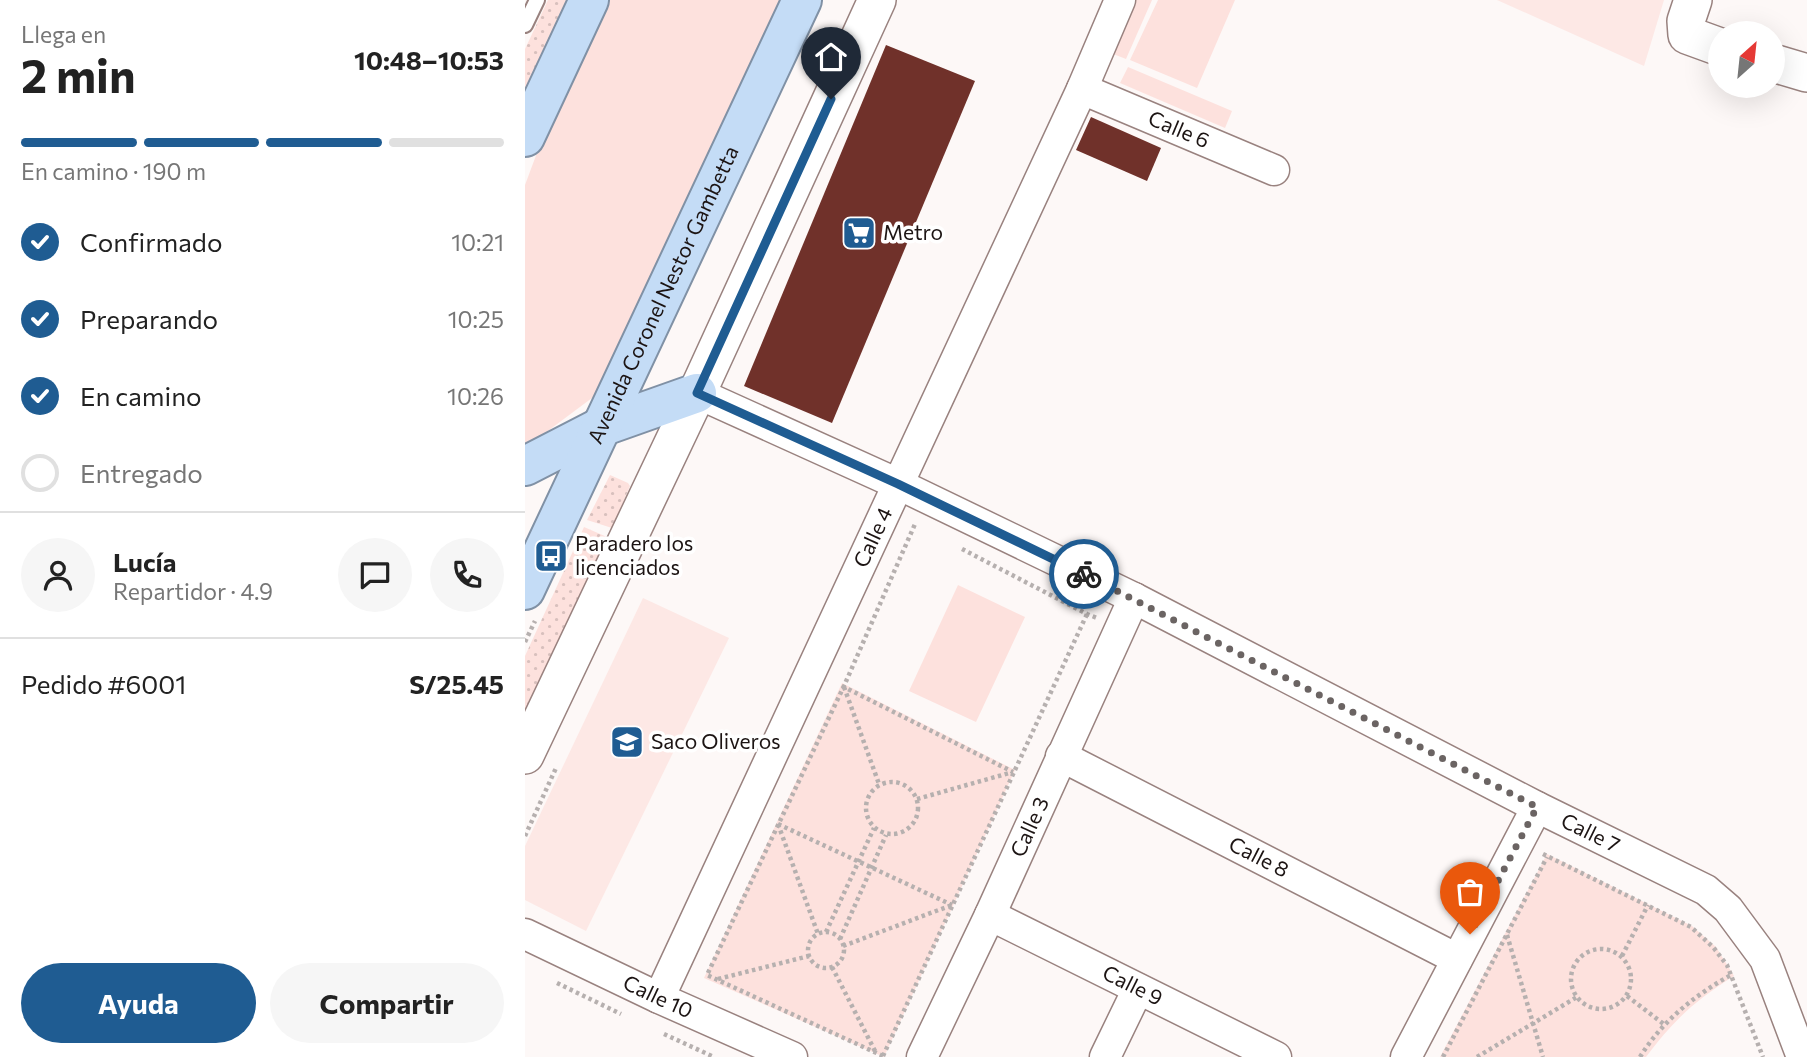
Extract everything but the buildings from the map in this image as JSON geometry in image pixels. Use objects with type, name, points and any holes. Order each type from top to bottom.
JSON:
[{"type":"highway","points":[[525,137],[590,0]]},
{"type":"highway","name":"Avenida Coronel Nestor Gambetta","points":[[525,590],[802,0]]},
{"type":"highway","points":[[525,466],[601,427],[697,393]]},
{"type":"street","points":[[525,755],[697,393],[877,0]]},
{"type":"street","name":"Calle 4","points":[[659,998],[1082,89],[1120,0]]},
{"type":"street","points":[[1693,0],[1686,21],[1704,41]]},
{"type":"street","points":[[1785,67],[1807,73]]},
{"type":"street","name":"Calle 6","points":[[1082,89],[1274,170]]},
{"type":"street","name":"Calle 7","points":[[697,393],[892,498],[1134,598],[1537,807],[1706,890],[1728,909],[1765,959],[1803,1057]]},
{"type":"street","name":"Calle 3","points":[[922,1057],[990,915],[1134,598]]},
{"type":"street","name":"Calle 8","points":[[1061,756],[1457,959]]},
{"type":"street","points":[[1406,1057],[1537,807]]},
{"type":"street","name":"Calle 9","points":[[990,915],[1276,1057]]},
{"type":"street","name":"Calle 10","points":[[525,934],[792,1057]]},
{"type":"street","points":[[1105,1057],[1138,989]]},
{"type":"lane","points":[[525,25],[537,0]]},
{"type":"path","points":[[892,498],[915,524],[843,686],[708,975],[883,1057],[1087,614]]},
{"type":"path","points":[[952,544],[1087,614],[1100,618]]},
{"type":"path","points":[[812,670],[1013,772]]},
{"type":"path","points":[[843,686],[879,785]]},
{"type":"path","points":[[916,799],[1013,772]]},
{"type":"path","points":[[901,783],[911,790],[916,799],[918,810],[915,821],[908,829],[898,834],[887,834],[875,828],[868,820],[866,800],[871,791],[879,785],[901,783]]},
{"type":"path","points":[[778,824],[952,905]]},
{"type":"path","points":[[778,824],[818,934]]},
{"type":"path","points":[[826,932],[875,828]]},
{"type":"path","points":[[840,939],[887,834]]},
{"type":"path","points":[[1443,1057],[1547,857],[1691,927],[1713,947],[1727,965],[1763,1057]]},
{"type":"path","points":[[843,947],[952,905]]},
{"type":"path","points":[[1622,956],[1648,905]]},
{"type":"path","points":[[826,932],[840,939],[843,947],[840,961],[832,967],[820,967],[813,963],[809,956],[811,939],[818,934],[826,932]]},
{"type":"path","points":[[1507,934],[1543,1057]]},
{"type":"path","points":[[1601,949],[1622,956],[1632,976],[1627,996],[1621,1003],[1602,1010],[1584,1004],[1572,988],[1574,965],[1581,957],[1601,949]]},
{"type":"path","points":[[717,980],[809,956]]},
{"type":"path","points":[[832,967],[876,1053]]},
{"type":"path","points":[[1640,1057],[1665,1025],[1703,991],[1731,975]]},
{"type":"path","points":[[1627,996],[1665,1025]]},
{"type":"path","points":[[1477,1057],[1577,998]]},
{"type":"shaded area","points":[[548,0],[569,0],[525,95],[525,49]]},
{"type":"shaded area","points":[[607,0],[780,0],[600,392],[525,448],[525,185],[544,134]]},
{"type":"shaded area","points":[[1132,0],[1152,0],[1126,59],[1108,52]]},
{"type":"shaded area","points":[[1158,0],[1235,0],[1197,88],[1130,60]]},
{"type":"shaded area","points":[[1497,0],[1664,0],[1644,66]]},
{"type":"shaded area","points":[[1128,67],[1232,111],[1225,128],[1120,83]]},
{"type":"shaded area","points":[[610,475],[630,486],[612,528],[587,520]]},
{"type":"shaded area","points":[[584,527],[607,537],[525,713],[525,656]]},
{"type":"shaded area","points":[[958,585],[1025,617],[976,722],[909,691]]},
{"type":"shaded area","name":"Saco Oliveros","points":[[643,598],[729,638],[586,931],[525,900],[525,846]]},
{"type":"shaded area","points":[[842,683],[1015,770],[884,1057],[704,978]]},
{"type":"shaded area","points":[[1547,854],[1692,926],[1716,947],[1734,976],[1686,1012],[1646,1057],[1440,1057]]},
{"type":"way so far","points":[[1084,574],[1537,807],[1470,934]]},
{"type":"place","name":"Metro","points":[[859,233]]},
{"type":"place","name":"Paradero los licenciados","points":[[551,556]]},
{"type":"place","name":"Saco Oliveros","points":[[627,742]]},
{"type":"route","points":[[831,99],[697,393],[898,484],[1084,574]]}]
